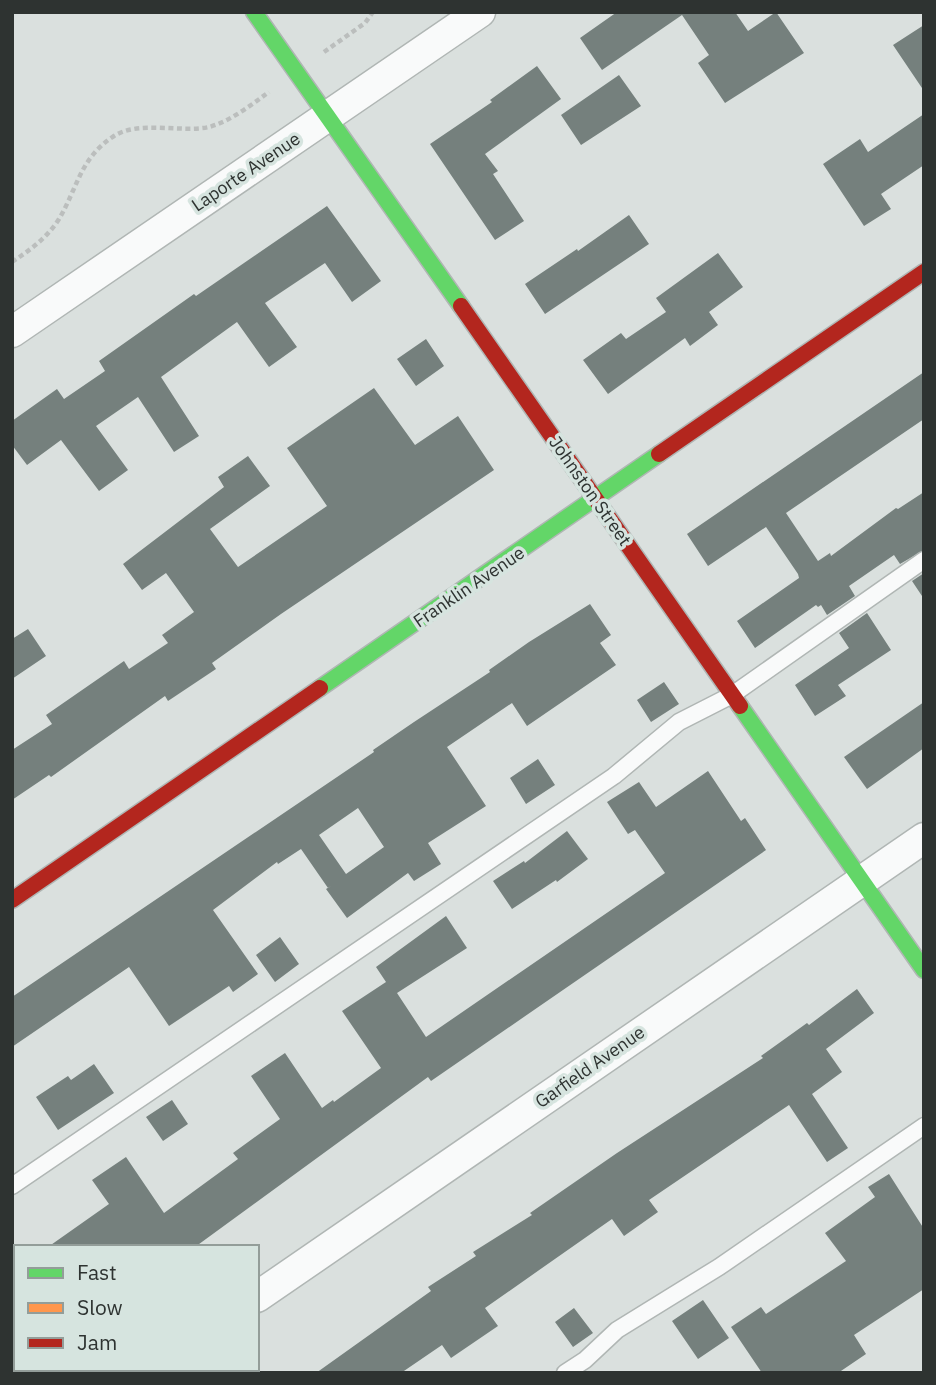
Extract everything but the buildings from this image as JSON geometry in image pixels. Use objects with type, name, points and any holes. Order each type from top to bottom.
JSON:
[{"type":"street","name":"Johnston Street","points":[[254,12],[924,970]]},
{"type":"street","name":"Laporte Avenue","points":[[12,332],[480,12]]},
{"type":"street","name":"Franklin Avenue","points":[[12,900],[924,272]]},
{"type":"street","name":"Garfield Avenue","points":[[259,1296],[924,838]]},
{"type":"lane","points":[[12,1186],[614,776],[680,722],[732,695],[924,560]]},
{"type":"lane","points":[[565,1373],[617,1330],[719,1267],[924,1126]]},
{"type":"path","points":[[12,262],[39,243],[58,219],[82,168],[100,146],[118,133],[145,129],[209,127],[234,117],[365,23],[373,12]]},
{"type":"traffic: fast","points":[[254,12],[461,306]]},
{"type":"traffic: fast","points":[[320,688],[659,454]]},
{"type":"traffic: fast","points":[[740,706],[924,970]]},
{"type":"traffic: jam","points":[[659,454],[924,272]]},
{"type":"traffic: jam","points":[[461,306],[740,706]]},
{"type":"traffic: jam","points":[[12,900],[320,688]]}]
